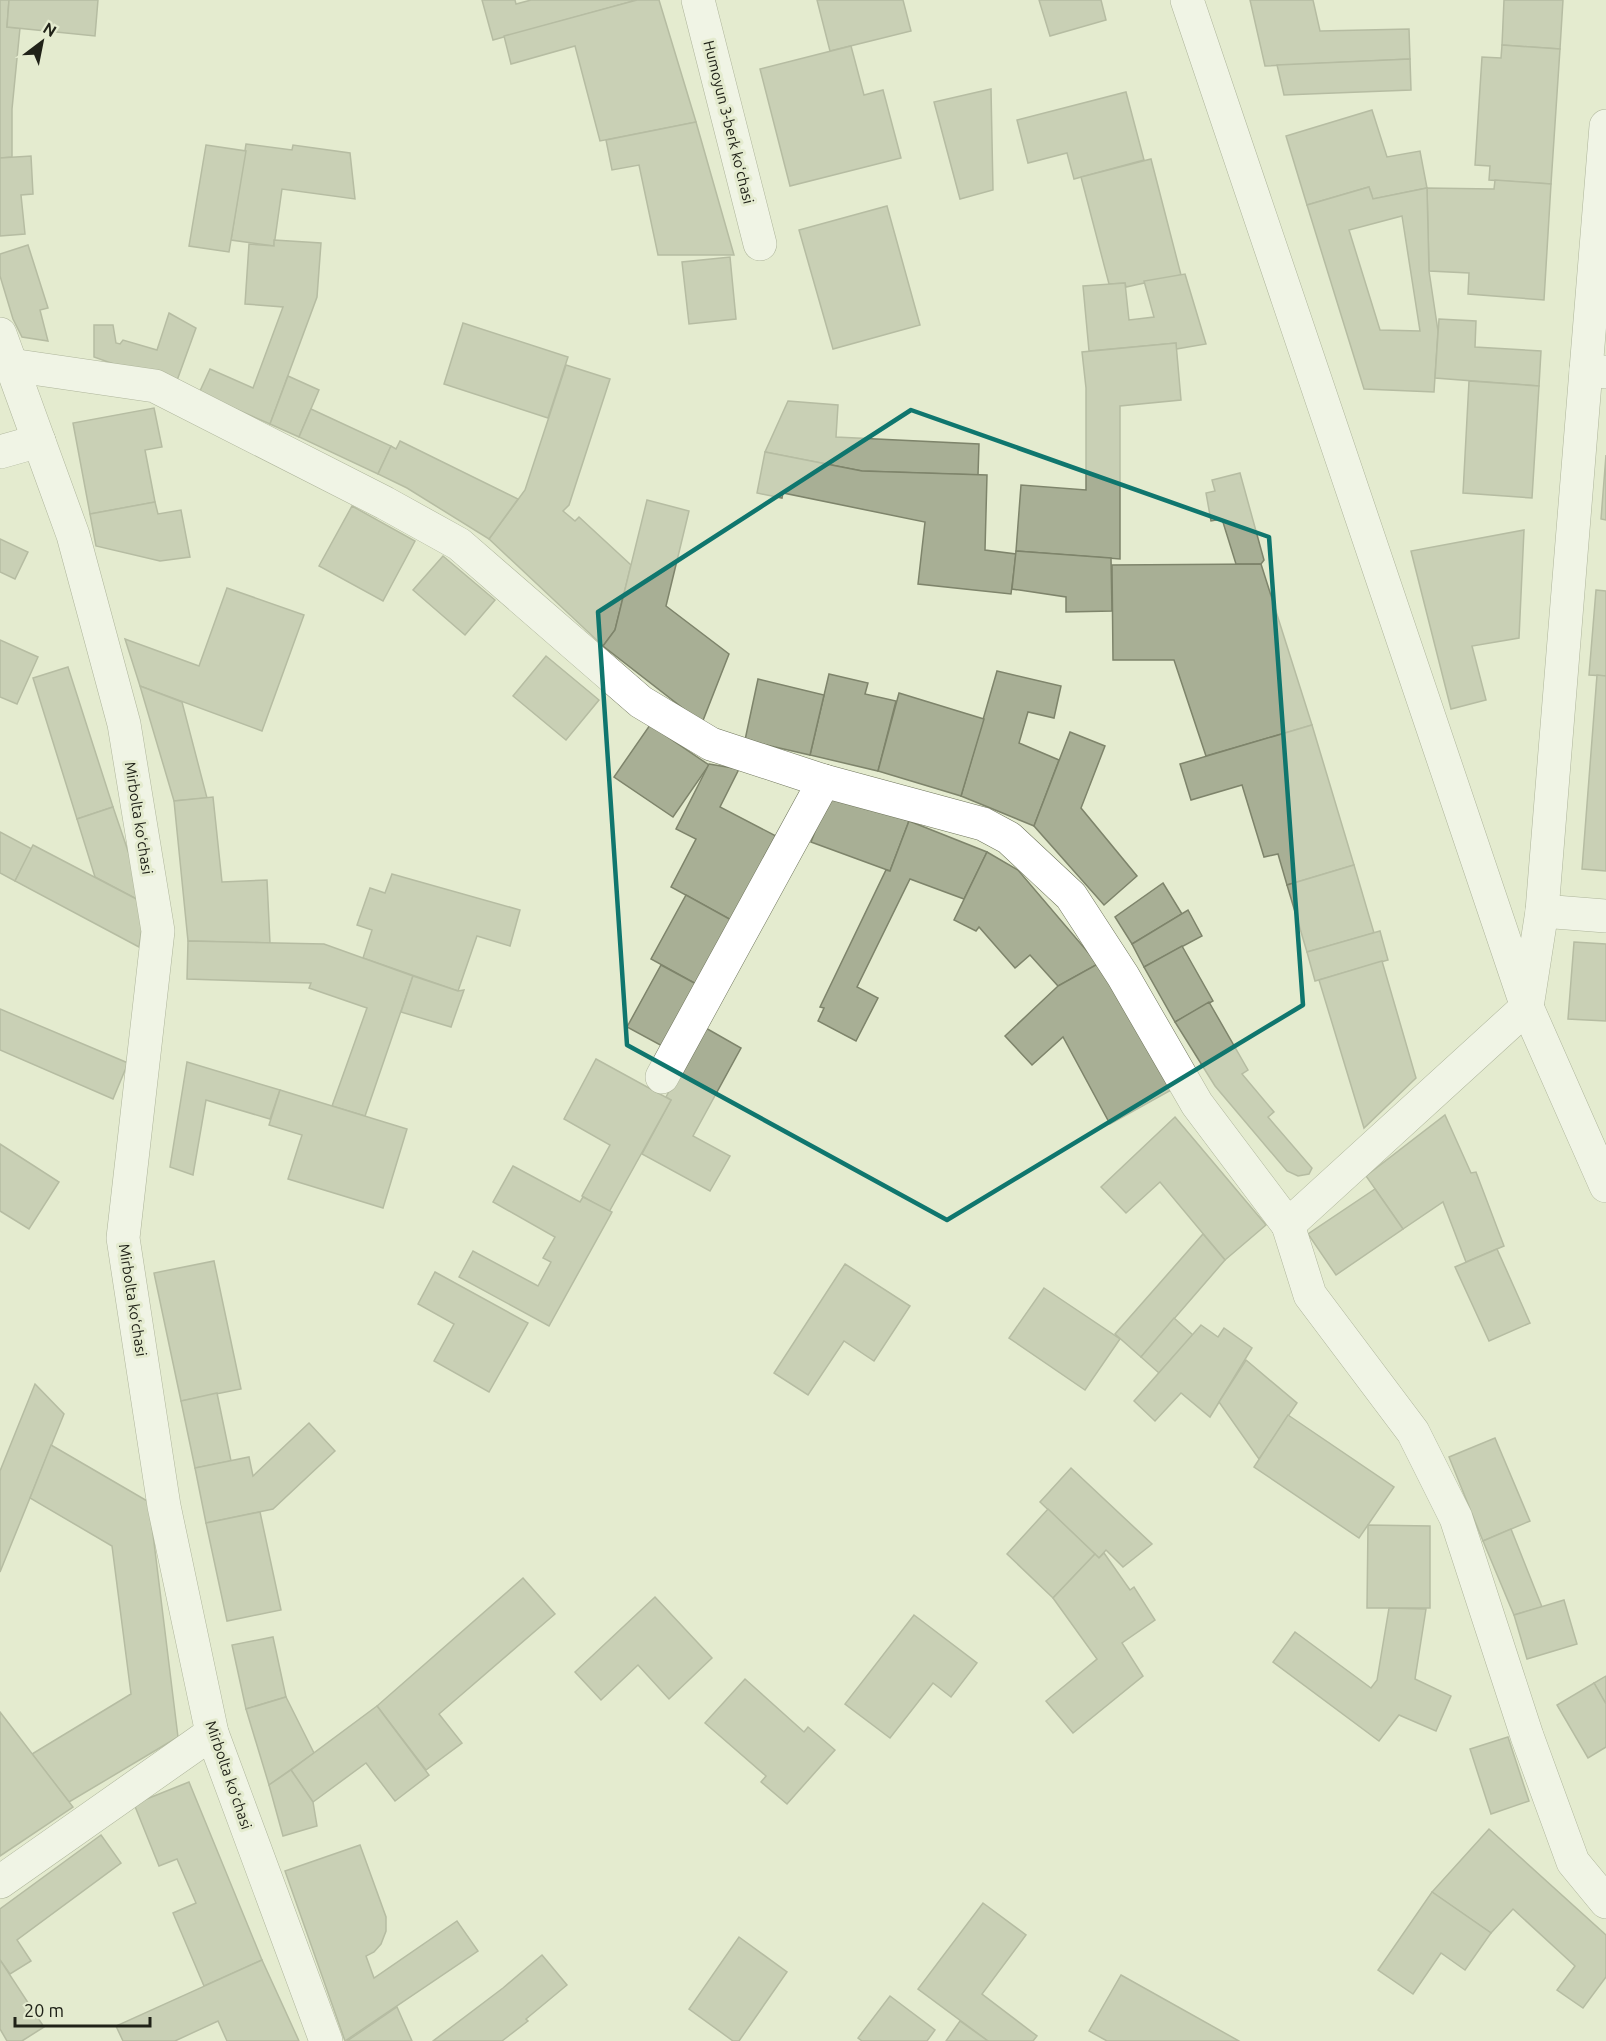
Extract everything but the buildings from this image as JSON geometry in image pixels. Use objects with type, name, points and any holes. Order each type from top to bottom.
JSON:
[{"type":"street","name":"Humoyun 3-berk koʻchasi","points":[[698,0],[760,244]]},
{"type":"street","points":[[1188,0],[1527,1007],[1606,1186]]},
{"type":"street","points":[[1288,1225],[1527,1007],[1542,911],[1596,371],[1606,126]]},
{"type":"street","name":"Mirbolta koʻchasi","points":[[0,334],[73,535],[124,724],[158,931],[123,1238],[164,1506],[212,1733],[326,2041]]},
{"type":"street","points":[[11,365],[155,386],[386,503],[459,544],[641,702],[711,744],[824,781],[983,824],[1009,838],[1071,896],[1123,976],[1197,1104],[1288,1225],[1310,1295],[1413,1432],[1456,1518],[1527,1736],[1573,1863],[1606,1902]]},
{"type":"street","points":[[0,452],[39,441]]},
{"type":"street","points":[[662,1077],[824,781]]},
{"type":"street","points":[[1542,911],[1606,916]]},
{"type":"street","points":[[0,1882],[212,1733]]},
{"type":"highlighted area","points":[[911,410],[1269,537],[1303,1005],[947,1220],[627,1045],[598,612]]}]
